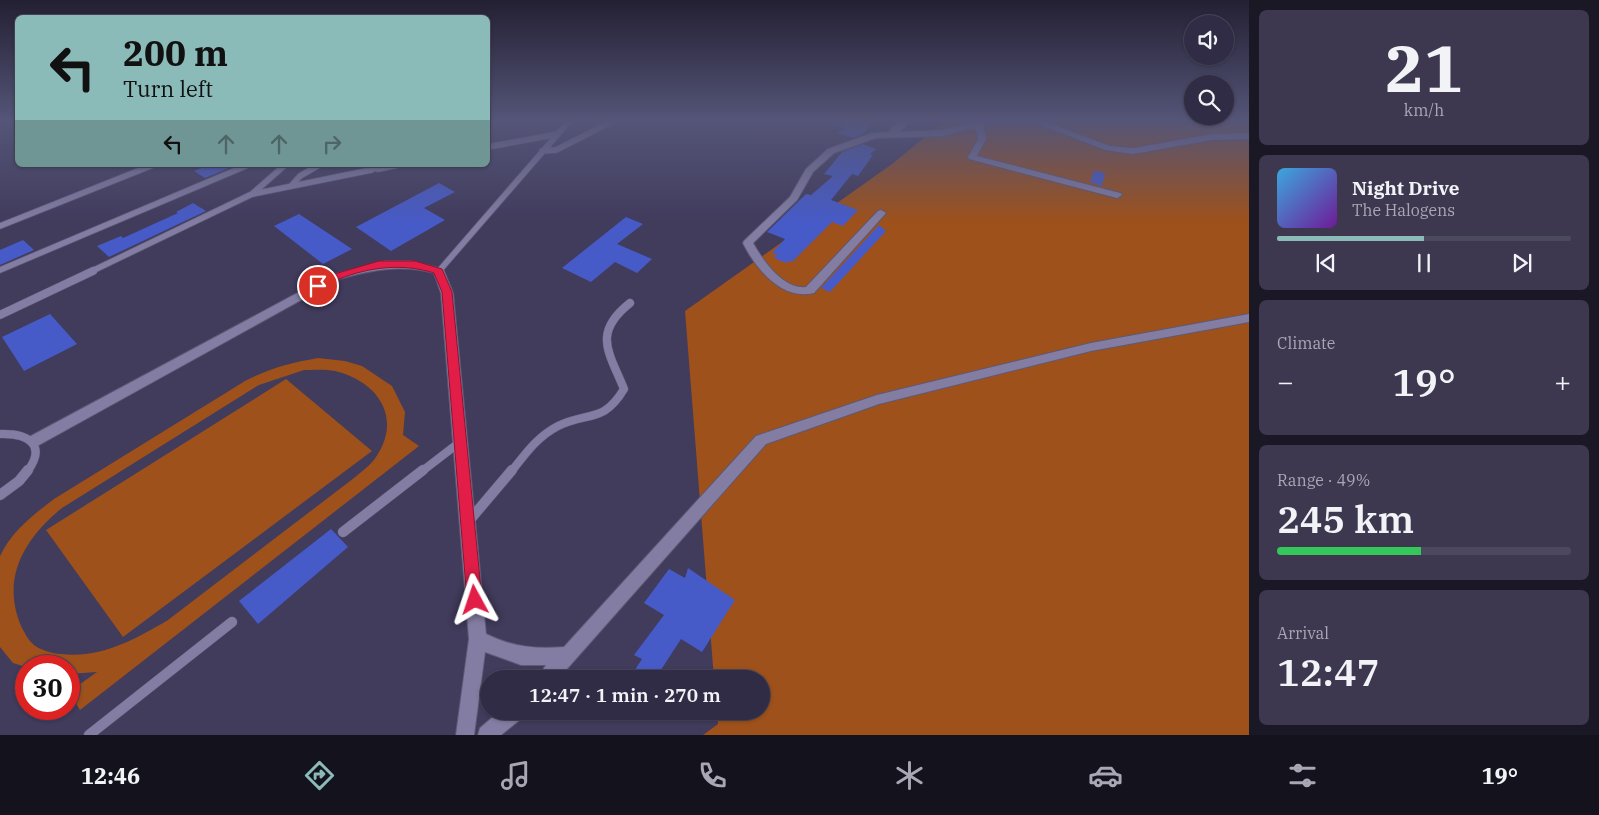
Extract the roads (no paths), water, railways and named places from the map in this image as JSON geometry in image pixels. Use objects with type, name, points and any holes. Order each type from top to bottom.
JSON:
[{"type":"street","points":[[827,154],[809,171],[794,198],[748,243],[752,252],[778,280],[796,292],[810,290],[881,213]]},
{"type":"street","points":[[974,154],[972,157],[1117,195]]},
{"type":"street","points":[[34,441],[335,277],[379,264],[415,264],[439,271],[447,292],[478,639],[464,735]]},
{"type":"street","points":[[554,670],[761,440],[876,400],[1090,347],[1249,318]]},
{"type":"street","points":[[478,639],[505,654],[533,659],[567,655]]},
{"type":"street","points":[[487,735],[504,720]]},
{"type":"lane","points":[[439,271],[539,154]]},
{"type":"lane","points":[[0,226],[148,167]]},
{"type":"lane","points":[[0,270],[243,167]]},
{"type":"lane","points":[[252,194],[282,167]]},
{"type":"lane","points":[[291,186],[300,176],[316,167]]},
{"type":"lane","points":[[371,170],[378,167]]},
{"type":"lane","points":[[0,315],[252,194],[387,167]]},
{"type":"lane","points":[[468,522],[490,498],[536,440],[560,425],[599,414],[615,404],[624,388],[606,341],[608,323],[616,312],[630,303]]},
{"type":"lane","points":[[0,434],[25,435],[34,441],[37,450],[34,462],[25,475],[0,495]]},
{"type":"lane","points":[[344,532],[460,442]]},
{"type":"lane","points":[[90,735],[232,622]]}]
